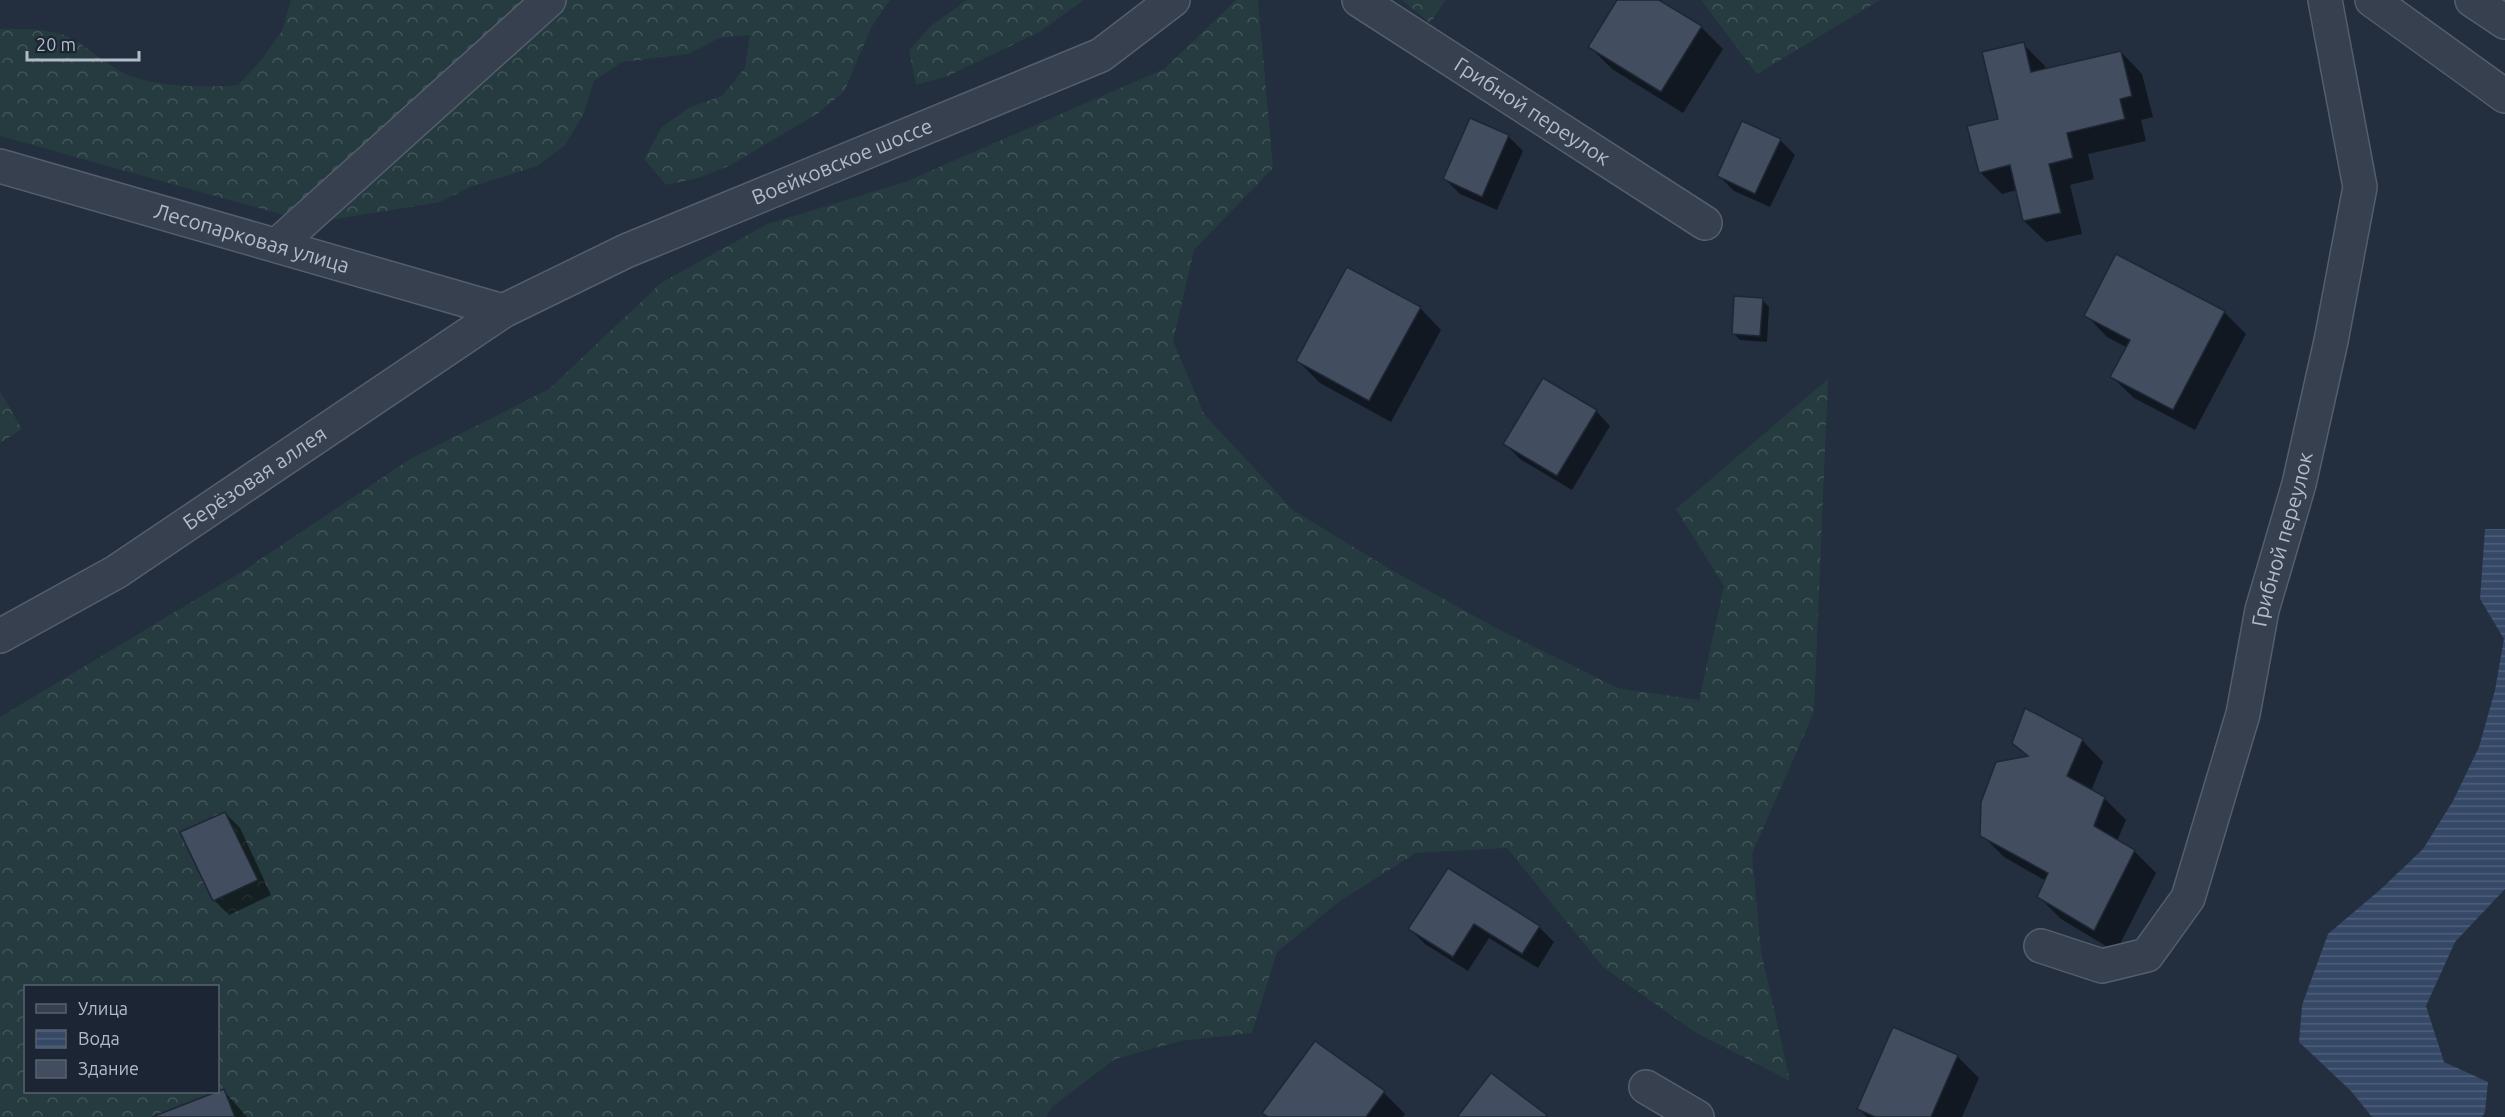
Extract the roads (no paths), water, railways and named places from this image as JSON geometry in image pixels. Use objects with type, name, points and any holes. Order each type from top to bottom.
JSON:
[{"type":"street","points":[[278,245],[549,0]]},
{"type":"street","name":"Воейковское шоссе","points":[[503,311],[626,251],[1101,55],[1173,0]]},
{"type":"street","name":"Грибной переулок","points":[[1359,0],[1705,223]]},
{"type":"street","name":"Грибной переулок","points":[[2041,946],[2102,966],[2147,955],[2188,898],[2240,726],[2262,610],[2299,483],[2331,341],[2360,188],[2325,0]]},
{"type":"street","points":[[2372,0],[2505,96]]},
{"type":"street","points":[[2472,0],[2505,22]]},
{"type":"street","name":"Лесопарковая улица","points":[[0,166],[503,311]]},
{"type":"street","name":"Берёзовая аллея","points":[[0,636],[116,572],[503,311]]},
{"type":"street","points":[[1646,1087],[1697,1117]]},
{"type":"water","points":[[2485,529],[2505,529],[2505,889],[2455,942],[2426,1006],[2444,1062],[2488,1082],[2485,1112],[2482,1117],[2372,1117],[2351,1091],[2299,1042],[2302,1005],[2328,934],[2381,889],[2423,849],[2453,801],[2479,747],[2495,690],[2504,639],[2480,599]]}]
